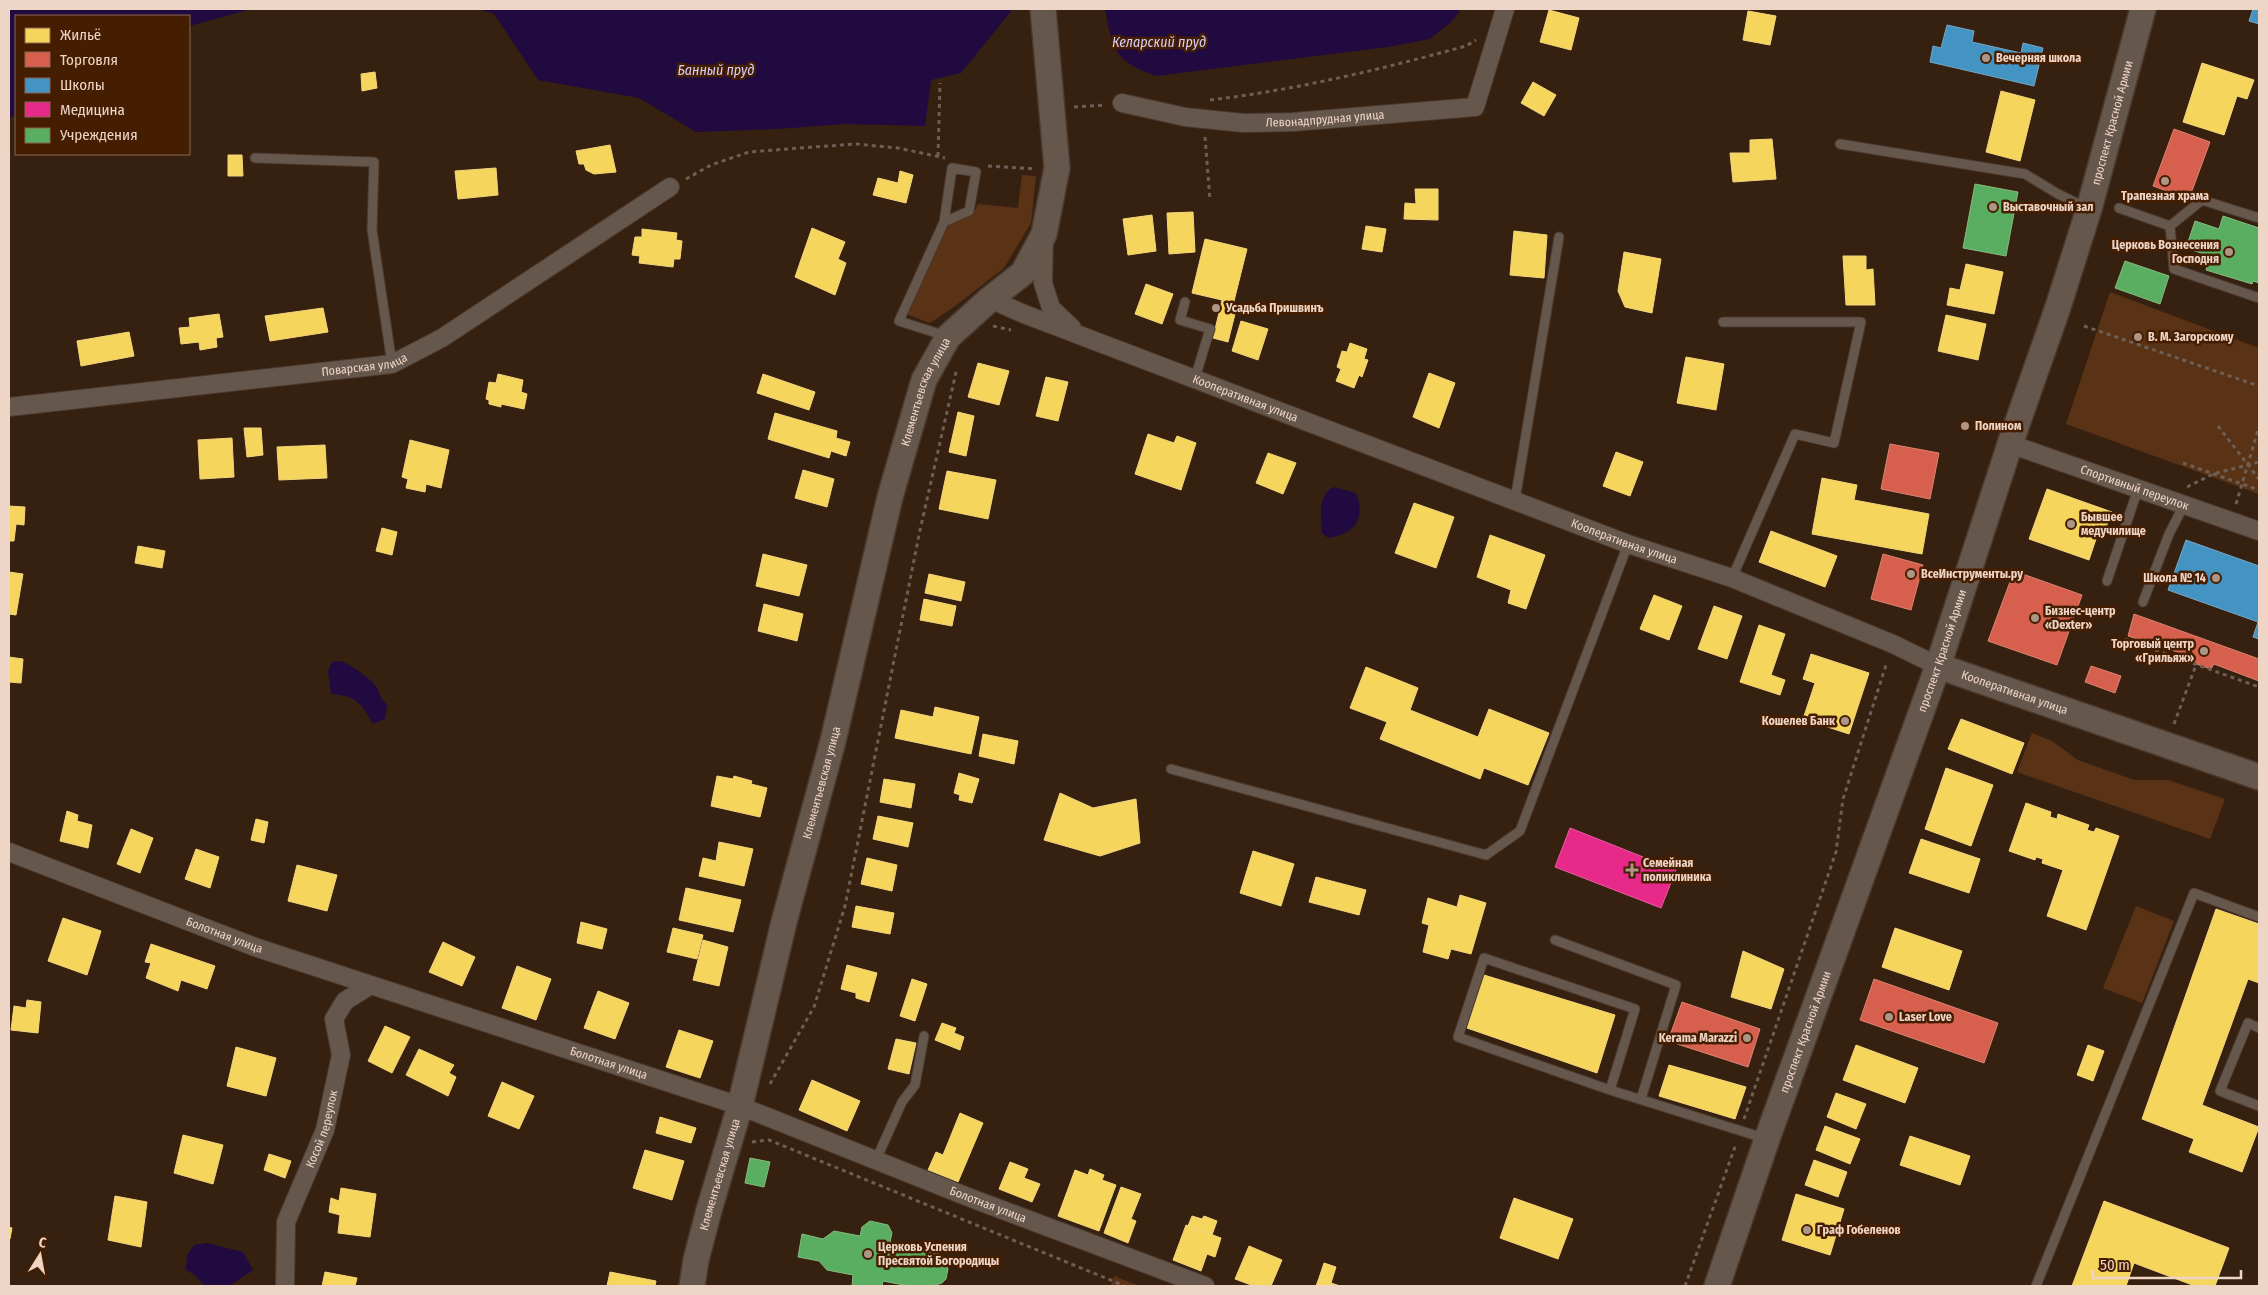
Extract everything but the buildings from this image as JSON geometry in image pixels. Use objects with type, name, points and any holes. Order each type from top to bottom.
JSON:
[{"type":"street","name":"Клементьевская улица","points":[[692,1286],[696,1260],[740,1106],[784,922],[833,741],[890,497],[924,380],[948,337],[990,299],[1023,273],[1044,234],[1057,168],[1043,9]]},
{"type":"street","name":"проспект Красной Армии","points":[[1717,1286],[1767,1139],[1938,666],[2089,209],[2143,9]]},
{"type":"street","name":"Левонадпрудная улица","points":[[1122,103],[1185,117],[1243,123],[1293,122],[1475,107],[1502,17]]},
{"type":"street","name":"Поварская улица","points":[[9,407],[392,364],[442,338],[670,187]]},
{"type":"street","points":[[1044,234],[1043,283],[1051,308],[1080,335]]},
{"type":"street","name":"Кооперативная улица","points":[[990,299],[1628,544],[1732,578],[1893,644],[1938,666],[2259,777]]},
{"type":"street","name":"Спортивный переулок","points":[[2010,444],[2259,531]]},
{"type":"street","name":"Болотная улица","points":[[9,852],[255,947],[369,986],[740,1106],[1205,1286]]},
{"type":"street","name":"Косой переулок","points":[[285,1286],[286,1222],[326,1130],[341,1055],[334,1019],[345,1001],[369,986]]},
{"type":"lane","points":[[1840,144],[2025,174],[2058,194],[2089,209]]},
{"type":"lane","points":[[255,158],[374,162],[372,230],[392,364]]},
{"type":"lane","points":[[944,222],[969,211],[976,172],[952,168],[944,222],[899,321],[948,337]]},
{"type":"lane","points":[[2170,226],[2202,200],[2259,218]]},
{"type":"lane","points":[[2119,208],[2170,226]]},
{"type":"lane","points":[[2170,226],[2174,269],[2259,298]]},
{"type":"lane","points":[[1515,500],[1559,238]]},
{"type":"lane","points":[[1185,302],[1180,320],[1210,329],[1195,378]]},
{"type":"lane","points":[[1722,322],[1861,322],[1834,443],[1795,434],[1732,578]]},
{"type":"lane","points":[[2107,581],[2138,489]]},
{"type":"lane","points":[[2143,602],[2169,534],[2184,505]]},
{"type":"lane","points":[[1171,769],[1486,854],[1520,830],[1628,544]]},
{"type":"lane","points":[[2036,1286],[2194,893],[2259,917]]},
{"type":"lane","points":[[1555,940],[1676,985],[1641,1099]]},
{"type":"lane","points":[[1610,1090],[1635,1009],[1484,958],[1458,1037],[1610,1090],[1767,1139]]},
{"type":"lane","points":[[2259,1028],[2248,1023],[2220,1091],[2259,1106]]},
{"type":"lane","points":[[876,1160],[902,1102],[916,1085],[924,1036]]},
{"type":"path","points":[[1209,100],[1296,87],[1466,46],[1502,17]]},
{"type":"path","points":[[938,156],[940,82]]},
{"type":"path","points":[[1074,107],[1122,103]]},
{"type":"path","points":[[1203,119],[1210,200]]},
{"type":"path","points":[[670,187],[710,165],[750,152],[856,144],[898,148],[951,159]]},
{"type":"path","points":[[984,166],[1013,169]]},
{"type":"path","points":[[985,325],[1001,327],[1018,333]]},
{"type":"path","points":[[2084,326],[2259,386]]},
{"type":"path","points":[[766,1089],[814,1007],[845,906],[920,530],[958,366]]},
{"type":"path","points":[[2218,426],[2259,478]]},
{"type":"path","points":[[2229,521],[2243,484],[2259,427]]},
{"type":"path","points":[[2164,498],[2213,474],[2259,462]]},
{"type":"path","points":[[2183,463],[2259,490]]},
{"type":"path","points":[[2125,639],[2259,687]]},
{"type":"path","points":[[1685,1286],[1741,1130],[1836,852],[1843,799],[1887,662]]},
{"type":"path","points":[[2174,724],[2196,665]]},
{"type":"path","points":[[770,1140],[1125,1286]]},
{"type":"shaded area","points":[[1022,175],[1036,176],[1031,223],[1004,268],[930,323],[906,314],[946,227],[974,212],[978,204],[1018,208]]},
{"type":"shaded area","points":[[2110,292],[2259,348],[2259,494],[2066,424]]},
{"type":"shaded area","points":[[2032,733],[2052,741],[2078,760],[2134,780],[2168,780],[2225,799],[2210,839],[2017,772]]},
{"type":"shaded area","points":[[2136,906],[2174,921],[2142,1003],[2103,988]]},
{"type":"shaded area","points":[[1114,1276],[1140,1286],[1111,1286]]},
{"type":"water","points":[[9,9],[252,9],[190,26],[190,15],[15,15],[15,115],[9,118]]},
{"type":"water","name":"Банный пруд","points":[[478,9],[1013,9],[961,73],[931,80],[925,126],[845,124],[696,132],[639,98],[538,80],[494,14]]},
{"type":"water","name":"Келарский пруд","points":[[1105,9],[1461,9],[1451,22],[1430,39],[1388,47],[1156,76],[1131,65],[1118,52],[1110,35]]},
{"type":"water","points":[[1334,487],[1356,493],[1360,510],[1356,524],[1351,529],[1345,533],[1328,538],[1322,533],[1321,507],[1325,495]]},
{"type":"water","points":[[341,661],[350,665],[375,685],[387,705],[385,719],[373,724],[361,706],[353,699],[331,694],[328,671],[332,662]]},
{"type":"water","points":[[207,1243],[243,1252],[253,1270],[231,1285],[204,1285],[195,1275],[186,1270],[187,1255],[194,1245]]},
{"type":"place","name":"Вечерняя школа","points":[[1986,58]]},
{"type":"place","name":"Трапезная храма","points":[[2165,181]]},
{"type":"place","name":"Выставочный зал","points":[[1993,207]]},
{"type":"place","name":"Церковь Вознесения Господня","points":[[2229,252]]},
{"type":"place","name":"Усадьба Пришвинъ","points":[[1216,308]]},
{"type":"place","name":"В. М. Загорскому","points":[[2138,337]]},
{"type":"place","name":"Полином","points":[[1965,426]]},
{"type":"place","name":"Бывшее медучилище","points":[[2071,524]]},
{"type":"place","name":"ВсеИнструменты.ру","points":[[1911,574]]},
{"type":"place","name":"Школа № 14","points":[[2216,578]]},
{"type":"place","name":"Бизнес-центр «Dexter»","points":[[2035,618]]},
{"type":"place","name":"Торговый центр «Грильяж»","points":[[2204,651]]},
{"type":"place","name":"Кошелев Банк","points":[[1845,721]]},
{"type":"place","name":"Семейная поликлиника","points":[[1632,870]]},
{"type":"place","name":"Laser Love","points":[[1889,1017]]},
{"type":"place","name":"Kerama Marazzi","points":[[1747,1038]]},
{"type":"place","name":"Граф Гобеленов","points":[[1807,1230]]},
{"type":"place","name":"Церковь Успения Пресвятой Богородицы","points":[[868,1254]]}]
